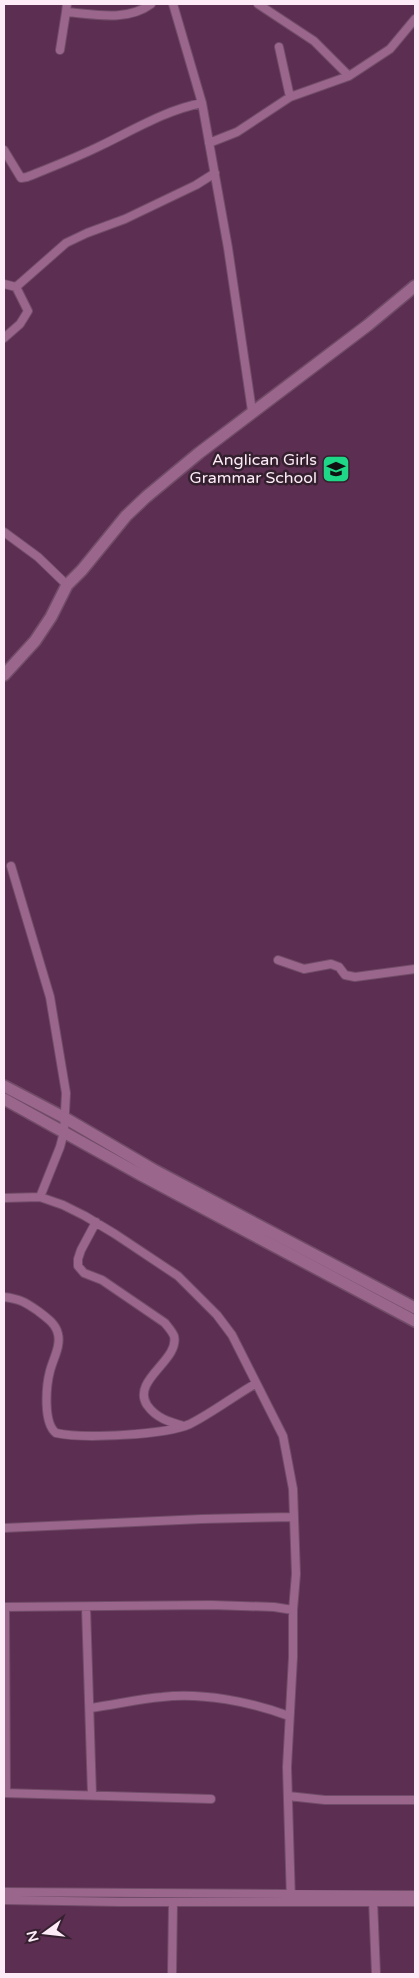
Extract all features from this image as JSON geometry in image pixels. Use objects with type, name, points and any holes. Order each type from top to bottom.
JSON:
[{"type":"main road","points":[[4,675],[34,641],[51,617],[67,585],[126,516],[146,497],[252,412],[368,325],[415,286]]},
{"type":"main road","points":[[4,1086],[65,1118],[154,1170],[415,1308]]},
{"type":"main road","points":[[4,1099],[148,1179],[415,1321]]},
{"type":"street","points":[[60,50],[66,8],[122,15],[132,14],[151,4]]},
{"type":"street","points":[[174,4],[202,103],[228,248],[252,412]]},
{"type":"street","points":[[258,4],[314,41],[349,76]]},
{"type":"street","points":[[209,144],[237,132],[290,97],[349,76],[390,49],[415,19]]},
{"type":"street","points":[[279,47],[290,97]]},
{"type":"street","points":[[4,150],[21,178],[27,177],[100,146],[165,114],[184,106],[202,103]]},
{"type":"street","points":[[16,287],[66,244],[87,233],[125,219],[196,185],[215,173]]},
{"type":"street","points":[[4,284],[16,287],[28,311],[20,324],[4,338]]},
{"type":"street","points":[[4,532],[38,557],[67,585]]},
{"type":"street","points":[[11,866],[52,1007],[66,1093],[64,1132],[40,1197]]},
{"type":"street","points":[[278,960],[304,968],[331,964],[339,967],[345,975],[355,978],[415,969]]},
{"type":"street","points":[[4,1198],[40,1197],[63,1205],[96,1222],[178,1276],[232,1335],[255,1384],[283,1436],[293,1489],[296,1574],[293,1610],[294,1658],[287,1767],[290,1898]]},
{"type":"street","points":[[96,1222],[81,1250],[78,1266],[84,1273],[102,1280],[165,1323],[171,1330],[174,1344],[164,1362],[149,1380],[144,1389],[144,1396],[146,1403],[165,1421],[184,1426]]},
{"type":"street","points":[[4,1297],[24,1301],[46,1317],[56,1328],[59,1341],[49,1373],[47,1411],[50,1425],[56,1433],[84,1436],[122,1434],[161,1431],[184,1426],[255,1384]]},
{"type":"street","points":[[4,1528],[202,1518],[294,1517]]},
{"type":"street","points":[[211,1799],[157,1799],[5,1793],[4,1607],[211,1605],[274,1607],[293,1610]]},
{"type":"street","points":[[86,1606],[92,1795]]},
{"type":"street","points":[[90,1708],[163,1696],[183,1696],[223,1700],[273,1710],[289,1716]]},
{"type":"street","points":[[288,1796],[325,1800],[415,1800]]},
{"type":"street","points":[[4,1892],[226,1895],[415,1902]]},
{"type":"street","points":[[373,1899],[415,1895]]},
{"type":"street","points":[[4,1900],[173,1902],[290,1898]]},
{"type":"street","points":[[373,1899],[376,1974]]},
{"type":"street","points":[[172,1974],[173,1902]]},
{"type":"place","name":"Anglican Girls Grammar School","points":[[336,469]]}]
